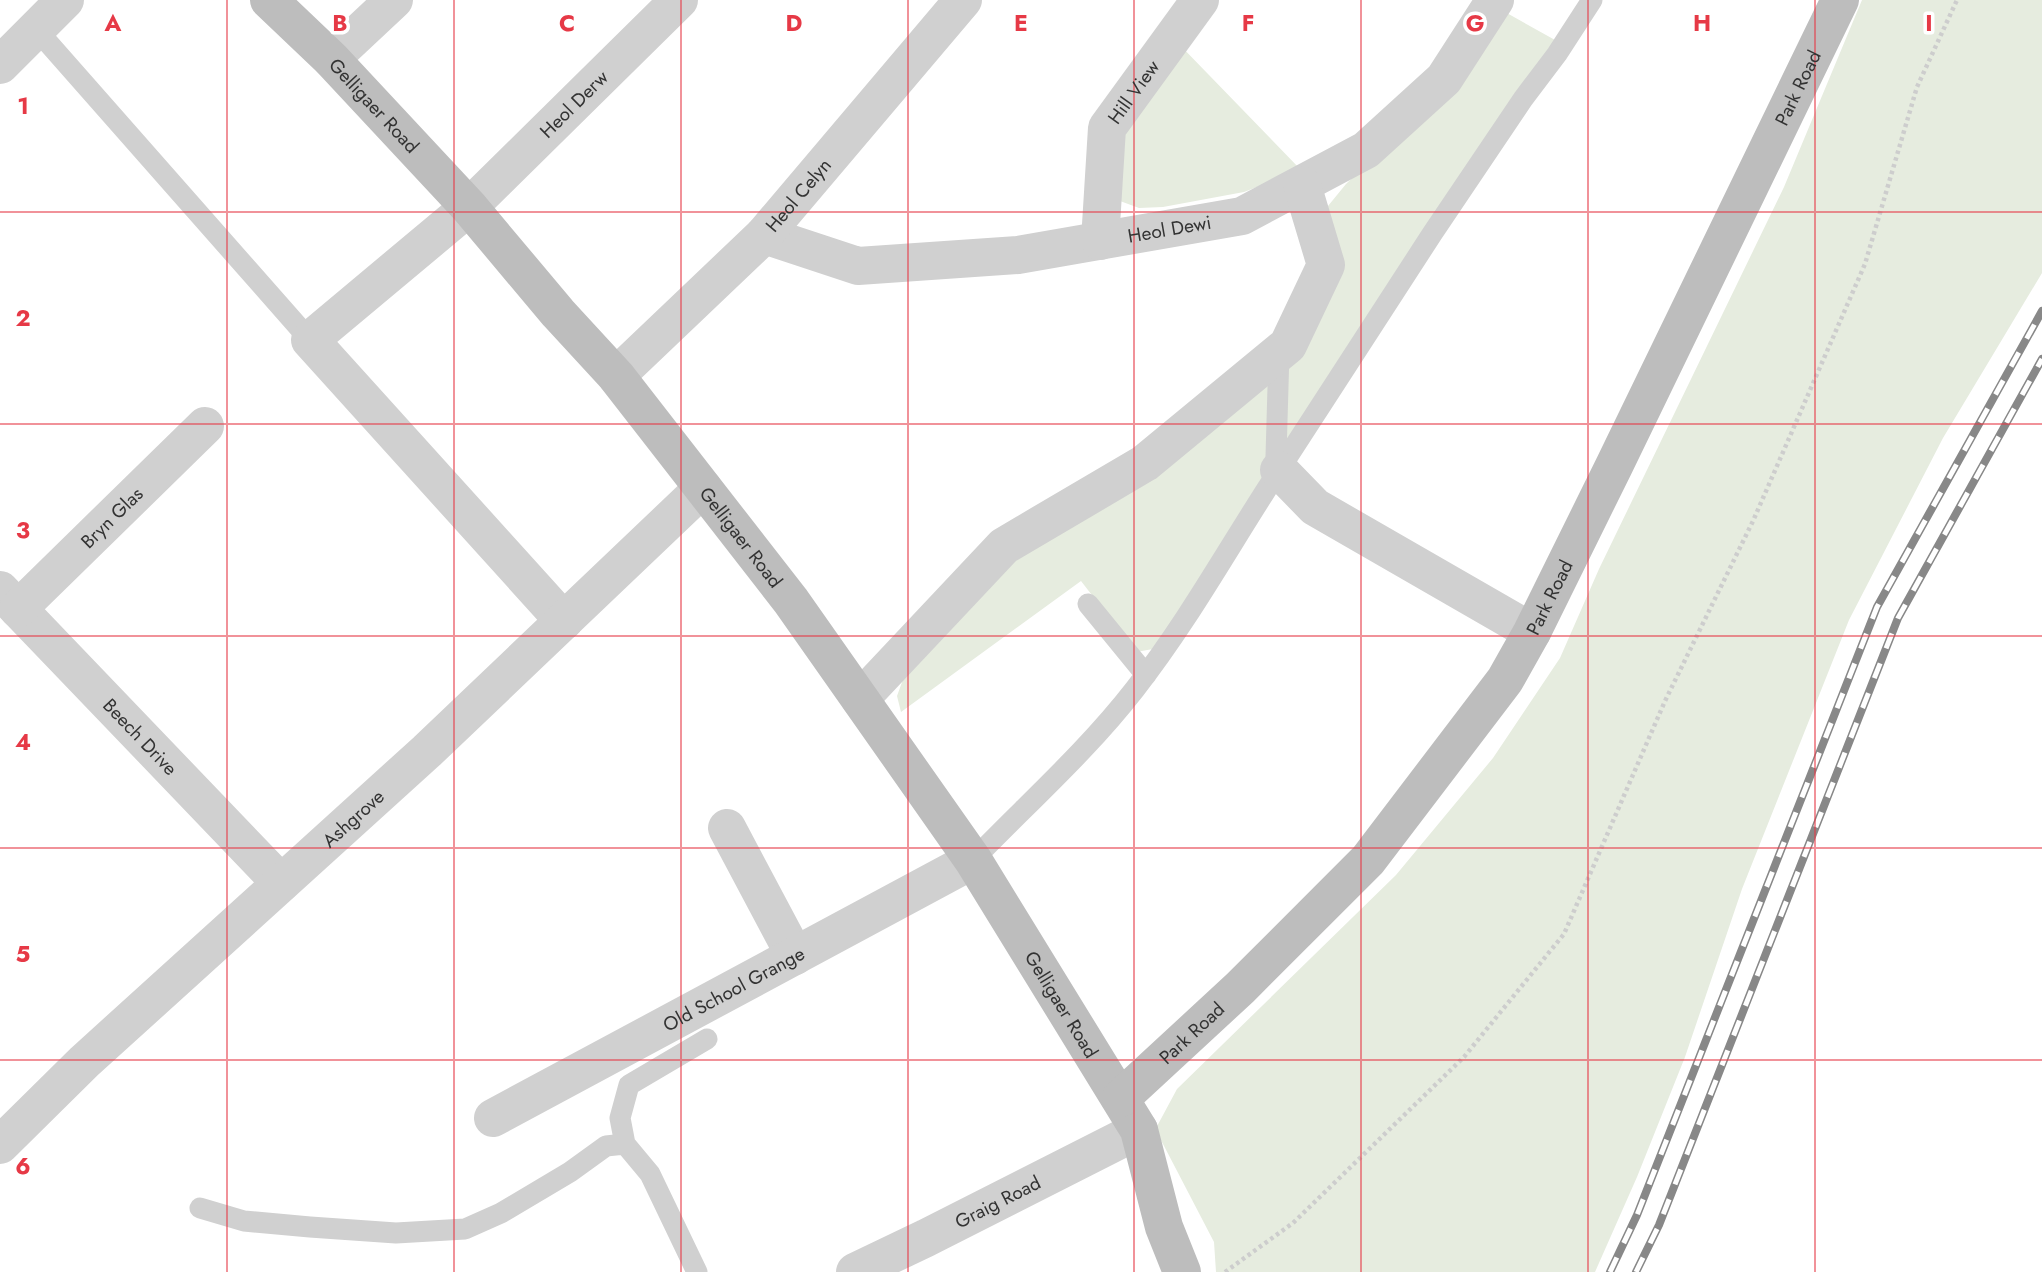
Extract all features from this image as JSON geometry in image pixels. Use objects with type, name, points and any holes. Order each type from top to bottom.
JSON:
[{"type":"street","points":[[0,65],[65,0]]},
{"type":"street","name":"Gelligaer Road","points":[[269,0],[331,59],[469,207],[558,313],[616,376],[791,601],[973,860],[1130,1114],[1164,1227],[1182,1272]]},
{"type":"street","points":[[331,59],[394,0]]},
{"type":"street","name":"Heol Derw","points":[[310,340],[469,207],[678,0]]},
{"type":"street","name":"Heol Celyn","points":[[616,376],[764,235],[963,0]]},
{"type":"street","name":"Hill View","points":[[1100,241],[1107,128],[1200,0]]},
{"type":"street","name":"Heol Dewi","points":[[764,235],[858,266],[1018,255],[1242,216],[1366,150],[1444,79],[1495,0]]},
{"type":"street","name":"Park Road","points":[[1130,1114],[1240,988],[1368,860],[1505,680],[1532,632],[1840,0]]},
{"type":"street","points":[[860,699],[1004,546],[1145,463],[1288,345],[1326,265],[1302,184]]},
{"type":"street","points":[[310,340],[564,621]]},
{"type":"street","name":"Bryn Glas","points":[[9,599],[205,426]]},
{"type":"street","points":[[1279,470],[1315,507],[1532,632]]},
{"type":"street","name":"Ashgrove","points":[[0,1145],[84,1062],[427,751],[704,488]]},
{"type":"street","name":"Beech Drive","points":[[9,599],[281,883]]},
{"type":"street","points":[[727,828],[795,956]]},
{"type":"street","name":"Old School Grange","points":[[493,1118],[973,860]]},
{"type":"street","name":"Graig Road","points":[[855,1272],[938,1232],[1130,1114]]},
{"type":"lane","points":[[973,860],[1083,747],[1146,675],[1176,634],[1432,234],[1592,0]]},
{"type":"lane","points":[[36,29],[310,340]]},
{"type":"lane","points":[[1279,352],[1276,456],[1279,470]]},
{"type":"lane","points":[[1088,604],[1146,675]]},
{"type":"lane","points":[[697,1272],[650,1174],[625,1144],[620,1118],[629,1085],[706,1039]]},
{"type":"lane","points":[[200,1208],[244,1221],[310,1227],[396,1233],[465,1230],[524,1200],[606,1146],[625,1144]]},
{"type":"path","points":[[1225,1272],[1293,1223],[1464,1057],[1564,934],[1665,701],[1753,521],[1865,264],[1917,87],[1957,0]]},
{"type":"shaded area","points":[[1862,0],[2042,0],[2042,273],[1943,438],[1849,620],[1742,889],[1685,1057],[1595,1272],[1216,1272],[1214,1242],[1155,1130],[1177,1089],[1396,875],[1493,758],[1560,658],[1599,569],[1784,187]]},
{"type":"shaded area","points":[[1505,12],[1555,40],[1172,629],[1153,649],[1136,652],[1081,581],[901,712],[897,696],[905,674],[975,585],[1293,349],[1328,206],[1346,184],[1445,86]]},
{"type":"shaded area","points":[[1176,41],[1301,170],[1244,192],[1163,207],[1139,208],[1120,201],[1110,146]]},
{"type":"railway","points":[[1610,1272],[1637,1215],[1877,607],[2042,311]]},
{"type":"railway","points":[[1636,1272],[1659,1225],[1898,618],[2042,359]]}]
